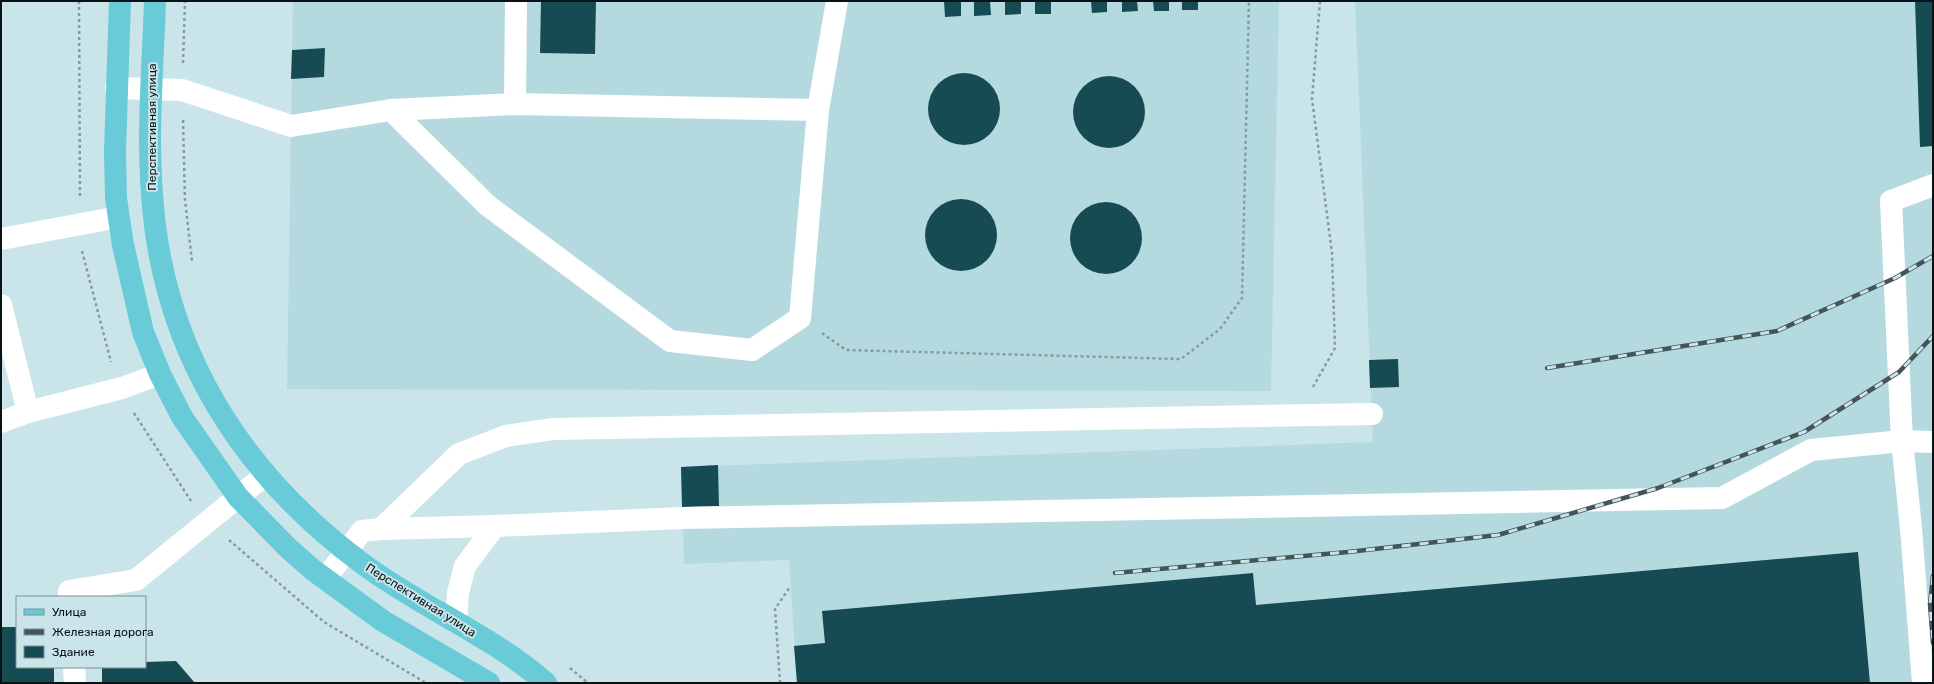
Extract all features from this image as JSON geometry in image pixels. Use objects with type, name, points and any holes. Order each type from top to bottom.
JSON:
[{"type":"main road","points":[[120,1],[115,151],[116,198],[124,252],[143,332],[160,374],[182,418],[238,497],[288,548],[324,579],[383,621],[489,683]]},
{"type":"main road","name":"Перспективная улица","points":[[155,1],[150,151],[152,195],[157,239],[177,320],[193,362],[212,399],[265,475],[312,522],[346,551],[402,591],[500,647],[546,683]]},
{"type":"lane","points":[[515,104],[516,1]]},
{"type":"lane","points":[[391,110],[487,205],[670,341],[752,350],[800,318],[818,110],[838,1]]},
{"type":"lane","points":[[116,88],[182,90],[291,126],[391,110],[515,104],[818,110]]},
{"type":"lane","points":[[1923,683],[1911,528],[1902,441],[1891,201],[1933,185]]},
{"type":"lane","points":[[1,239],[119,217]]},
{"type":"lane","points":[[1,305],[28,412]]},
{"type":"lane","points":[[1,422],[28,412],[122,388],[160,374]]},
{"type":"lane","points":[[381,529],[459,454],[506,436],[553,430],[1372,414]]},
{"type":"lane","points":[[324,579],[362,531],[381,529],[682,518],[1722,498],[1811,450],[1902,441],[1933,442]]},
{"type":"lane","points":[[69,596],[69,591],[136,580],[265,475]]},
{"type":"lane","points":[[456,622],[458,593],[464,566],[495,526]]},
{"type":"lane","points":[[74,668],[75,683]]},
{"type":"path","points":[[185,1],[182,90],[185,200],[192,268]]},
{"type":"path","points":[[800,318],[846,350],[1181,359],[1220,329],[1242,298],[1249,1]]},
{"type":"path","points":[[1297,416],[1335,348],[1332,253],[1312,99],[1320,1]]},
{"type":"path","points":[[780,683],[775,609],[790,587]]},
{"type":"path","points":[[564,663],[588,683]]},
{"type":"shaded area","points":[[293,1],[1279,1],[1271,391],[287,389]]},
{"type":"shaded area","points":[[1355,1],[1933,1],[1933,683],[797,683],[789,560],[684,564],[681,467],[1373,442]]},
{"type":"building","points":[[541,1],[596,1],[595,54],[540,53]]},
{"type":"building","points":[[944,1],[961,1],[961,16],[945,17]]},
{"type":"building","points":[[974,1],[990,1],[991,15],[974,16]]},
{"type":"building","points":[[1005,1],[1021,1],[1021,14],[1005,15]]},
{"type":"building","points":[[1035,1],[1051,1],[1051,14],[1035,14]]},
{"type":"building","points":[[1091,1],[1107,1],[1107,12],[1092,13]]},
{"type":"building","points":[[1122,1],[1137,1],[1138,11],[1122,12]]},
{"type":"building","points":[[1153,1],[1169,1],[1169,11],[1154,11]]},
{"type":"building","points":[[1182,1],[1198,1],[1198,10],[1182,10]]},
{"type":"building","points":[[1915,1],[1933,1],[1933,146],[1920,147]]},
{"type":"building","points":[[325,48],[324,77],[291,79],[292,50]]},
{"type":"building","points":[[964,73],[984,79],[994,89],[1000,109],[994,129],[984,139],[964,145],[944,139],[934,129],[928,109],[934,89],[944,79]]},
{"type":"building","points":[[1109,76],[1129,82],[1139,92],[1145,112],[1139,132],[1129,142],[1109,148],[1089,142],[1079,132],[1073,112],[1079,92],[1089,82]]},
{"type":"building","points":[[961,199],[981,205],[991,215],[997,235],[991,255],[981,265],[961,271],[941,265],[931,255],[925,235],[931,215],[941,205]]},
{"type":"building","points":[[1106,202],[1126,208],[1136,218],[1142,238],[1136,258],[1126,268],[1106,274],[1086,268],[1076,258],[1070,238],[1076,218],[1086,208]]},
{"type":"building","points":[[1398,359],[1399,387],[1370,388],[1369,360]]},
{"type":"building","points":[[718,465],[719,506],[682,507],[681,467]]},
{"type":"building","points":[[1858,552],[1870,683],[797,683],[794,646],[825,643],[822,611],[1253,573],[1256,605]]},
{"type":"building","points":[[1,627],[16,627],[16,668],[54,668],[54,683],[1,683]]},
{"type":"building","points":[[176,661],[195,683],[102,683],[102,668],[146,668],[146,662]]},
{"type":"railway","points":[[1547,368],[1777,331],[1895,278],[1933,256]]},
{"type":"railway","points":[[1115,573],[1348,552],[1498,535],[1658,488],[1804,432],[1899,372],[1933,336]]},
{"type":"railway","points":[[1933,576],[1930,604],[1933,643]]}]
